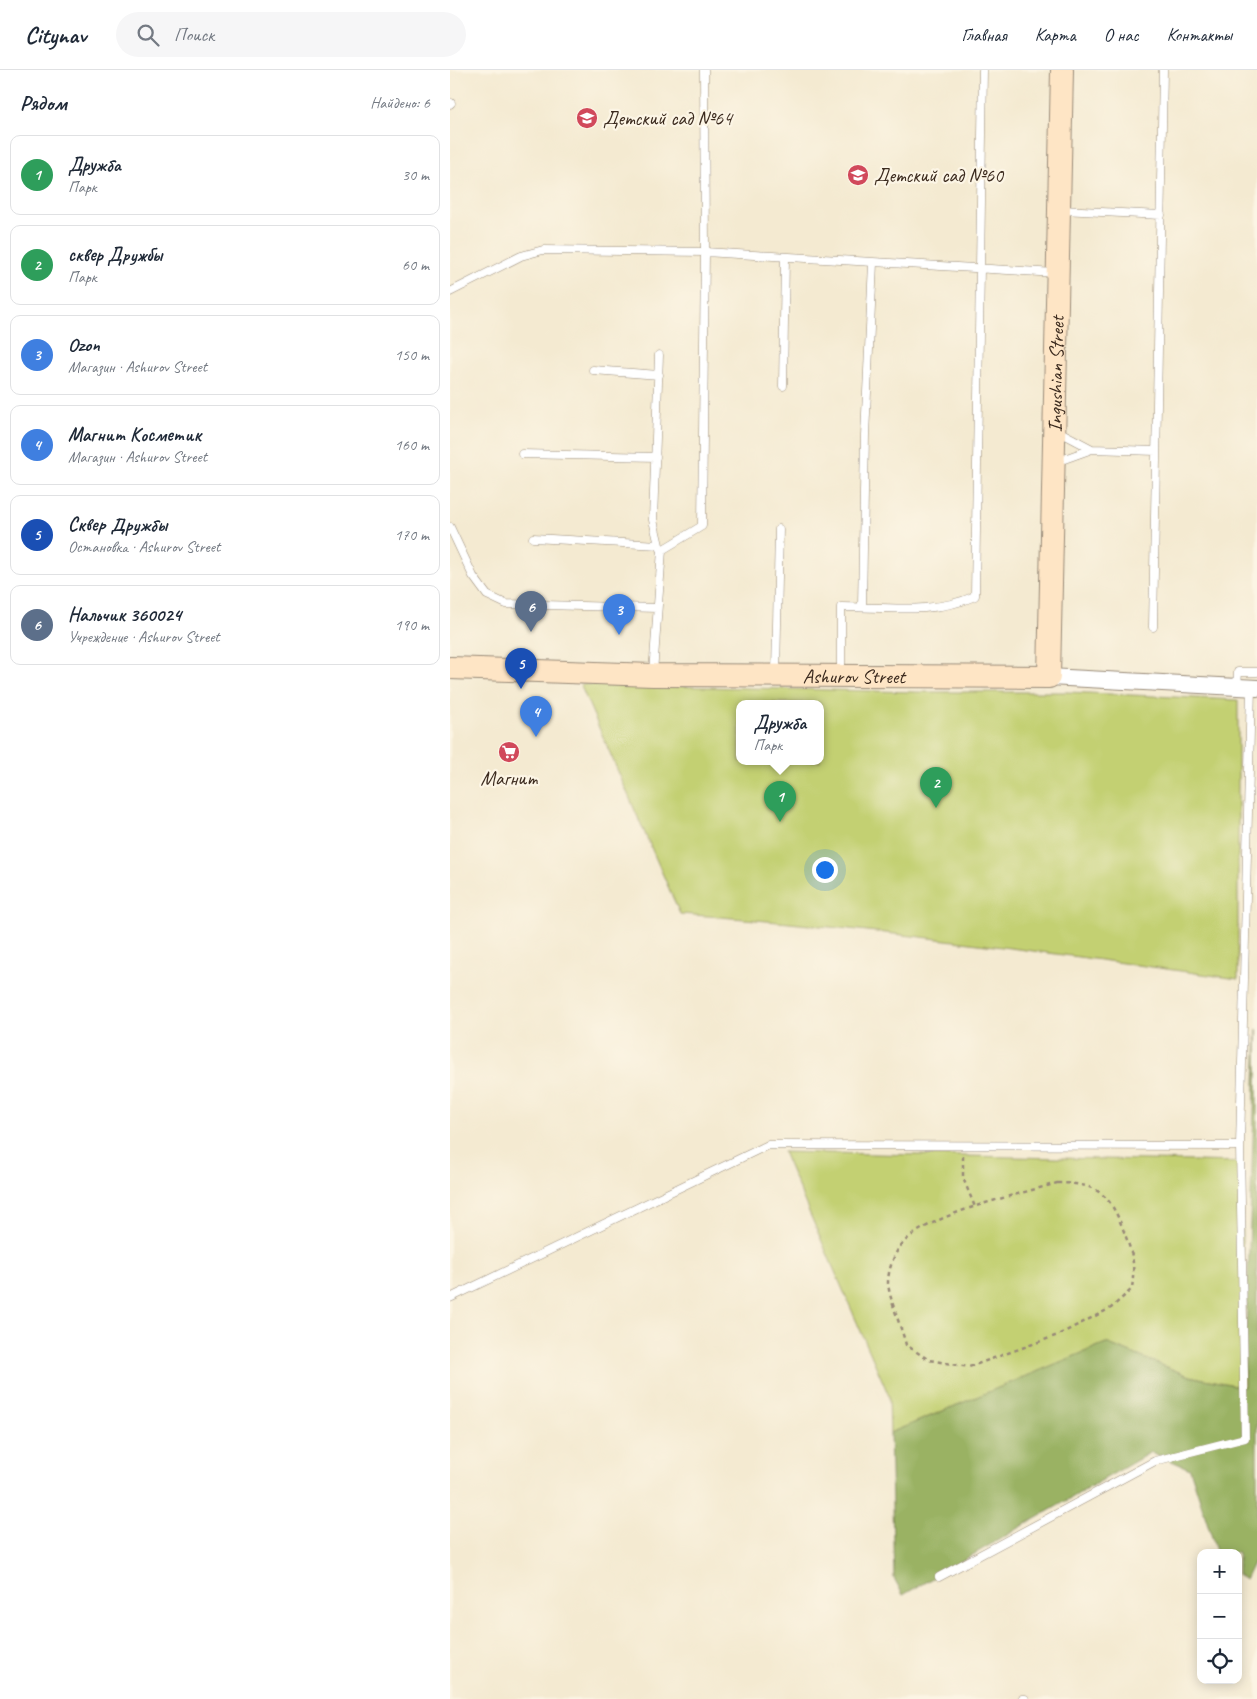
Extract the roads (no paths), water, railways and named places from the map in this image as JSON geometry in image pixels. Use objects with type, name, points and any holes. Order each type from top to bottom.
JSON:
[{"type":"street","name":"Ingushian Street","points":[[1049,678],[1062,70]]},
{"type":"street","name":"Ashurov Street","points":[[450,668],[653,675],[1049,678],[1250,684]]},
{"type":"lane","points":[[533,538],[660,548],[702,526],[705,252],[704,70]]},
{"type":"lane","points":[[841,676],[841,607],[940,608],[958,604],[975,596],[983,70]]},
{"type":"lane","points":[[1153,627],[1162,70]]},
{"type":"lane","points":[[1060,210],[1161,215]]},
{"type":"lane","points":[[450,292],[521,256],[543,250],[705,252],[873,264],[1059,273]]},
{"type":"lane","points":[[783,386],[785,257]]},
{"type":"lane","points":[[862,607],[865,435],[873,264]]},
{"type":"lane","points":[[653,675],[660,548],[653,520],[660,355]]},
{"type":"lane","points":[[592,370],[659,375]]},
{"type":"lane","points":[[1054,430],[1092,450]]},
{"type":"lane","points":[[1054,462],[1092,450],[1156,451]]},
{"type":"lane","points":[[522,454],[656,457]]},
{"type":"lane","points":[[450,527],[473,576],[487,595],[506,604],[657,608]]},
{"type":"lane","points":[[776,676],[779,529]]},
{"type":"lane","points":[[939,1577],[1155,1460],[1245,1438],[1240,1146],[1250,684]]},
{"type":"lane","points":[[450,1298],[768,1145],[1240,1146]]},
{"type":"place","name":"Детский сад №64","points":[[587,118]]},
{"type":"place","name":"Детский сад №60","points":[[858,175]]},
{"type":"place","name":"Нальчик 360024","points":[[531,632]]},
{"type":"place","name":"Ozon","points":[[619,635]]},
{"type":"place","name":"Сквер Дружбы","points":[[521,689]]},
{"type":"place","name":"Магнит Косметик","points":[[536,737]]},
{"type":"place","name":"Магнит","points":[[509,752]]},
{"type":"place","name":"сквер Дружбы","points":[[936,808]]},
{"type":"place","name":"Дружба","points":[[780,822]]}]
